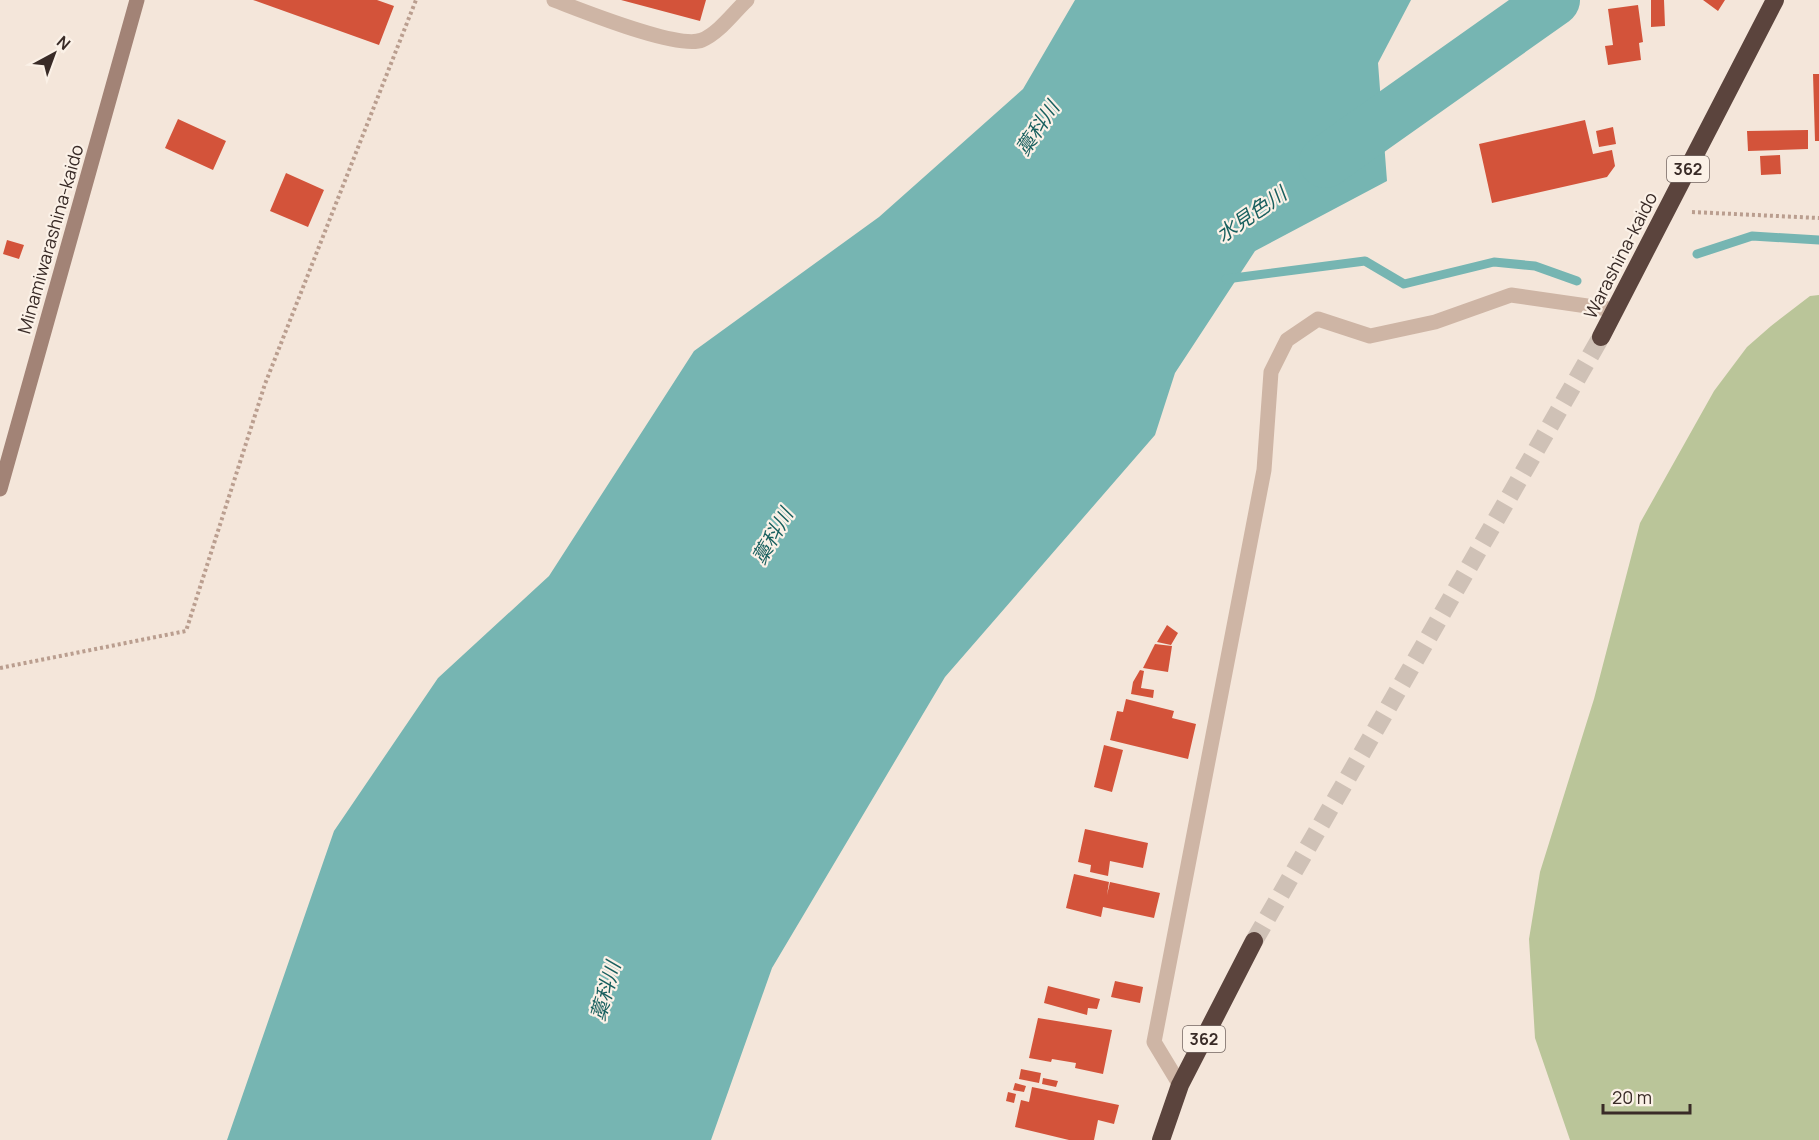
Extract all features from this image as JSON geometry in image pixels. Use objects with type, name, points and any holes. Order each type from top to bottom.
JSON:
[{"type":"highway","name":"Warashina-kaido","points":[[1601,337],[1775,0]]},
{"type":"highway","name":"362","points":[[1161,1140],[1180,1085],[1254,941]]},
{"type":"main road","name":"Minamiwarashina-kaido","points":[[0,489],[137,0]]},
{"type":"street","points":[[554,0],[639,31],[699,42],[714,33],[747,0]]},
{"type":"street","points":[[1180,1085],[1154,1042],[1264,470],[1271,372],[1287,340],[1318,319],[1370,336],[1436,322],[1511,295],[1615,310]]},
{"type":"path","points":[[0,668],[186,631],[265,384],[416,0]]},
{"type":"path","points":[[1667,210],[1819,218]]},
{"type":"green space","points":[[1819,295],[1819,1140],[1570,1140],[1535,1038],[1529,939],[1540,872],[1594,699],[1640,523],[1714,391],[1747,347],[1810,296]]},
{"type":"water","name":"藁科川","points":[[1075,0],[1411,0],[1378,63],[1387,181],[1255,251],[1175,373],[1155,435],[945,677],[772,968],[711,1140],[227,1140],[334,831],[438,678],[549,576],[694,351],[879,217],[1023,89]]},
{"type":"building","points":[[253,0],[377,0],[394,6],[379,45]]},
{"type":"building","points":[[621,0],[706,0],[700,21]]},
{"type":"building","points":[[1651,0],[1664,0],[1665,26],[1651,27]]},
{"type":"building","points":[[1703,0],[1725,0],[1718,11]]},
{"type":"building","points":[[1638,5],[1643,42],[1639,43],[1641,60],[1608,65],[1605,46],[1613,45],[1608,9]]},
{"type":"building","points":[[1813,74],[1819,74],[1819,141],[1815,141]]},
{"type":"building","points":[[178,119],[226,141],[213,170],[165,148]]},
{"type":"building","points":[[1585,120],[1593,154],[1612,150],[1615,166],[1607,177],[1492,203],[1479,144]]},
{"type":"building","points":[[1613,127],[1616,144],[1599,147],[1596,131]]},
{"type":"building","points":[[1808,130],[1808,149],[1748,151],[1747,131]]},
{"type":"building","points":[[1780,155],[1781,174],[1761,175],[1760,156]]},
{"type":"building","points":[[286,173],[324,190],[308,227],[270,211]]},
{"type":"building","points":[[7,240],[24,245],[19,259],[3,254]]},
{"type":"building","points":[[1167,625],[1178,633],[1171,645],[1157,642]]},
{"type":"building","points":[[1155,644],[1172,646],[1168,672],[1143,668]]},
{"type":"building","points":[[1140,670],[1144,671],[1141,688],[1154,690],[1153,698],[1131,694],[1133,682]]},
{"type":"building","points":[[1126,699],[1174,711],[1172,718],[1196,724],[1188,759],[1110,740],[1117,711],[1123,712]]},
{"type":"building","points":[[1104,745],[1123,750],[1112,792],[1094,787]]},
{"type":"building","points":[[1085,829],[1148,843],[1143,868],[1110,861],[1108,876],[1090,872],[1091,865],[1078,862]]},
{"type":"building","points":[[1074,874],[1109,882],[1107,895],[1110,882],[1160,893],[1154,918],[1103,907],[1101,917],[1066,908]]},
{"type":"building","points":[[1115,981],[1143,987],[1140,1003],[1111,997]]},
{"type":"building","points":[[1048,986],[1100,999],[1097,1009],[1088,1008],[1087,1015],[1044,1003]]},
{"type":"building","points":[[1038,1018],[1112,1030],[1103,1074],[1075,1068],[1076,1063],[1029,1058]]},
{"type":"building","points":[[1021,1069],[1041,1073],[1039,1083],[1019,1079]]},
{"type":"building","points":[[1043,1078],[1058,1081],[1056,1087],[1042,1084]]},
{"type":"building","points":[[1015,1083],[1026,1086],[1024,1092],[1013,1090]]},
{"type":"building","points":[[1032,1087],[1119,1105],[1114,1124],[1098,1120],[1094,1140],[1069,1140],[1015,1127],[1021,1100],[1029,1102]]},
{"type":"building","points":[[1008,1092],[1016,1094],[1014,1103],[1006,1101]]},
{"type":"waterway","name":"水見色川","points":[[1325,162],[1554,0]]},
{"type":"waterway","points":[[1697,254],[1752,236],[1819,240]]},
{"type":"waterway","points":[[1226,279],[1365,261],[1404,284],[1494,262],[1535,266],[1577,281]]},
{"type":"tunnel","points":[[1254,941],[1601,337]]}]
